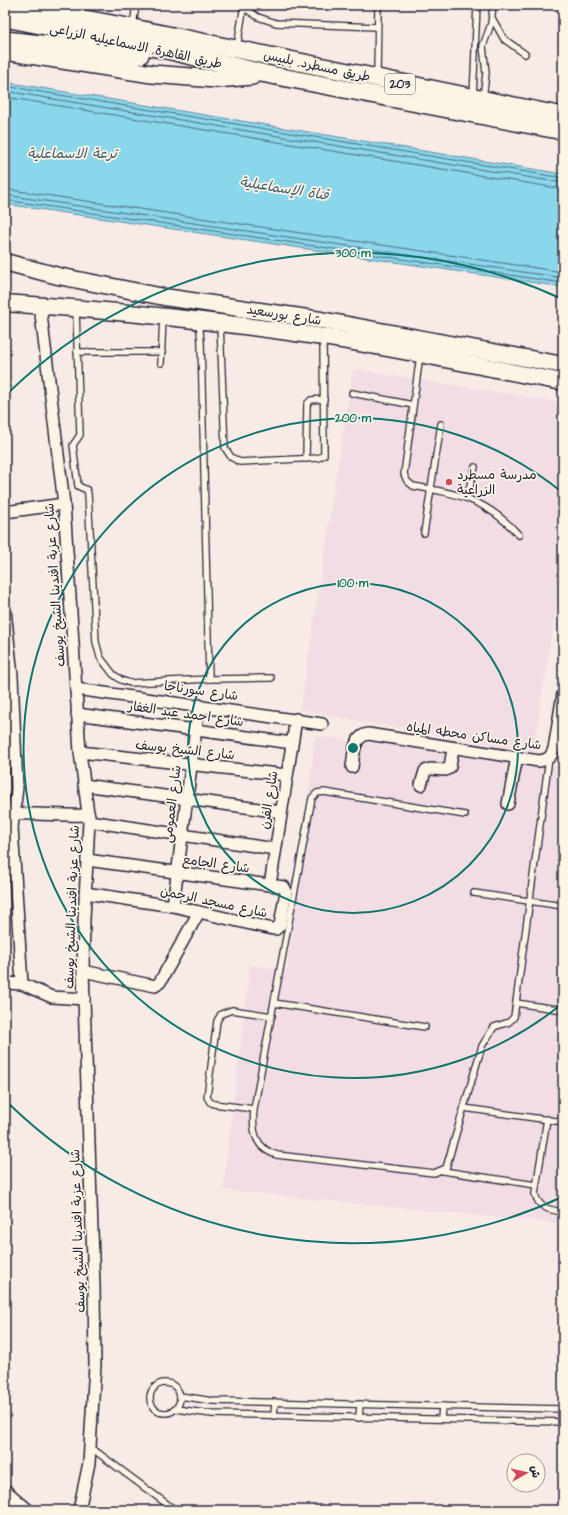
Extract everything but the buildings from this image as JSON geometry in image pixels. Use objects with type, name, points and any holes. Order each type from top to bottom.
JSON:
[{"type":"main road","name":"طريق القاهرة, الاسماعيليه الزراعى","points":[[11,5],[133,28],[155,40],[200,59],[266,74]]},
{"type":"main road","name":"طريق القاهرة, الاسماعيليه الزراعى","points":[[5,18],[155,40],[236,49]]},
{"type":"main road","points":[[5,40],[168,58],[200,59]]},
{"type":"main road","name":"طريق مسطرد, بلبيس","points":[[236,49],[478,100],[563,116]]},
{"type":"main road","points":[[5,51],[152,74],[216,79],[241,78],[266,74]]},
{"type":"main road","name":"طريق مسطرد, بلبيس","points":[[266,74],[563,131]]},
{"type":"main road","name":"شارع بورسعيد","points":[[5,262],[58,276],[129,291],[321,320],[563,364]]},
{"type":"main road","name":"شارع بورسعيد","points":[[5,303],[76,308],[220,323],[324,337],[563,382]]},
{"type":"street","name":"شارع عزبة افندينا الشيخ يوسف","points":[[40,306],[64,504],[80,752],[89,818],[86,860],[83,971],[95,1318],[94,1403],[87,1480],[79,1510]]},
{"type":"street","points":[[5,512],[64,504]]},
{"type":"street","points":[[5,610],[12,676],[17,780],[13,814],[22,984]]},
{"type":"street","name":"شارع سورناجا","points":[[76,689],[199,705],[322,724]]},
{"type":"street","name":"شارع مساكن محطه المياه","points":[[352,767],[356,743],[364,735],[539,761],[549,758],[554,749],[563,694]]},
{"type":"street","name":"شارع العمومى","points":[[173,906],[199,705]]},
{"type":"street","name":"شارع احمد عبد الغفار","points":[[77,714],[292,743]]},
{"type":"street","name":"شارع الفرن","points":[[270,885],[296,719]]},
{"type":"street","points":[[421,785],[425,771],[430,769],[446,770],[450,767],[453,748]]},
{"type":"street","name":"شارع الشيخ يوسف","points":[[80,752],[287,775]]},
{"type":"street","points":[[508,804],[517,757]]},
{"type":"street","points":[[84,785],[281,812]]},
{"type":"street","points":[[13,814],[38,813],[89,818],[182,835],[275,849]]},
{"type":"street","name":"شارع الجامع","points":[[86,860],[270,885]]},
{"type":"street","name":"شارع مسجد الرحمن","points":[[85,893],[173,906],[276,929],[280,925],[286,888],[270,885]]},
{"type":"street","points":[[83,971],[155,986],[160,982],[199,912]]},
{"type":"street","points":[[5,983],[22,984],[52,998],[84,999]]},
{"type":"street","points":[[5,1492],[26,1510]]},
{"type":"lane","points":[[133,28],[136,5]]},
{"type":"lane","points":[[377,79],[378,5]]},
{"type":"lane","points":[[476,5],[475,45],[478,100]]},
{"type":"lane","points":[[478,100],[486,82],[483,46],[492,18],[493,5]]},
{"type":"lane","points":[[244,6],[258,18],[276,23],[378,27]]},
{"type":"lane","points":[[236,49],[244,6]]},
{"type":"lane","points":[[492,18],[504,39],[525,54]]},
{"type":"lane","points":[[475,45],[483,46]]},
{"type":"lane","points":[[76,308],[80,435],[73,445],[78,486],[87,490],[88,494],[98,652],[113,674],[121,680],[130,683],[271,678]]},
{"type":"lane","points":[[161,363],[163,318]]},
{"type":"lane","points":[[199,321],[201,342],[209,679]]},
{"type":"lane","points":[[220,323],[225,444],[228,454],[236,461],[243,463],[321,458],[324,455],[324,337]]},
{"type":"lane","points":[[77,352],[162,352]]},
{"type":"lane","points":[[420,355],[405,477],[409,484],[413,486],[467,497],[496,513],[519,535]]},
{"type":"lane","points":[[352,393],[413,404]]},
{"type":"lane","points":[[306,459],[307,404],[311,400],[324,399]]},
{"type":"lane","points":[[424,533],[442,424]]},
{"type":"lane","points":[[467,497],[475,467]]},
{"type":"lane","points":[[443,1171],[448,1164],[480,1052],[486,1038],[494,1027],[512,1020],[516,1002],[549,758]]},
{"type":"lane","points":[[465,815],[324,792],[314,795],[311,801],[254,1109],[252,1124],[254,1136],[261,1146],[271,1153],[434,1174],[443,1171],[536,1185]]},
{"type":"lane","points":[[474,893],[563,906]]},
{"type":"lane","points":[[516,1002],[563,1010]]},
{"type":"lane","points":[[274,1003],[425,1027]]},
{"type":"lane","points":[[254,1109],[212,1103],[207,1097],[217,1021],[221,1014],[232,1010],[272,1016]]},
{"type":"lane","points":[[464,1108],[563,1122]]},
{"type":"lane","points":[[547,1119],[536,1185],[536,1198],[541,1206],[551,1210],[563,1212]]},
{"type":"lane","points":[[176,1409],[180,1396],[176,1388],[168,1383],[155,1387],[151,1396],[152,1405],[158,1412],[167,1413],[176,1409],[212,1414],[563,1422]]},
{"type":"lane","points":[[180,1396],[213,1401],[563,1409]]},
{"type":"lane","points":[[274,1416],[275,1402]]},
{"type":"lane","points":[[359,1418],[360,1404]]},
{"type":"lane","points":[[440,1419],[442,1406]]},
{"type":"lane","points":[[90,1447],[174,1510]]},
{"type":"shaded area","name":"مدرسة مسطرد الزراعية","points":[[353,369],[563,403],[563,562],[533,752],[300,710]]},
{"type":"shaded area","points":[[315,736],[563,767],[563,1224],[223,1190],[250,965],[287,969]]},
{"type":"water","name":"ترعة الاسماعلية","points":[[5,82],[563,174],[563,287],[5,204]]},
{"type":"place","name":"مدرسة مسطرد الزراعية","points":[[449,482]]},
{"type":"water label","name":"قناة الإسماعيلية","points":[[284,189]]}]
